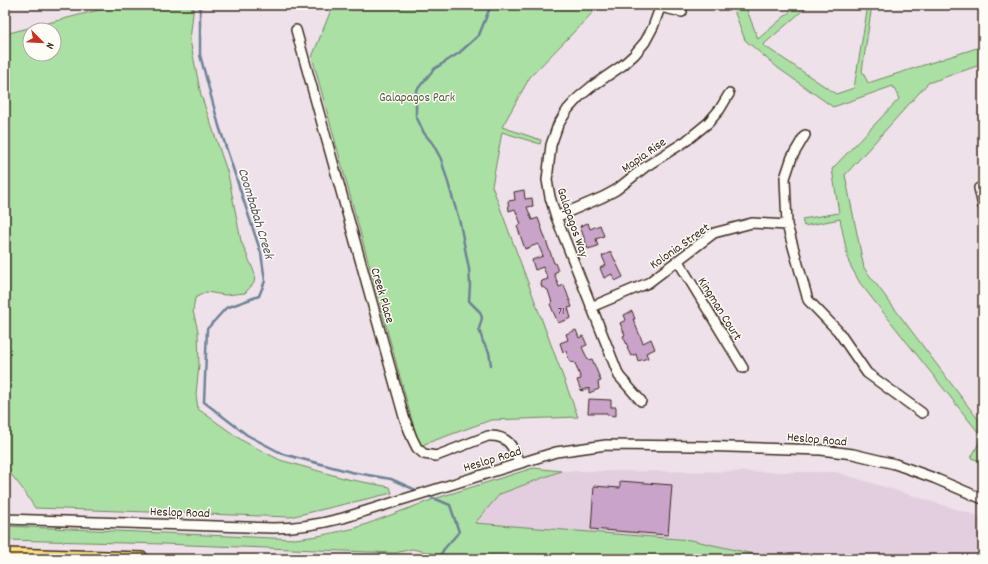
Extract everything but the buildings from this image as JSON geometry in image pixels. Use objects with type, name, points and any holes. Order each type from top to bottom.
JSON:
[{"type":"highway","points":[[5,555],[142,559]]},
{"type":"street","name":"Galapagos Way","points":[[641,401],[619,376],[556,217],[546,180],[550,145],[558,125],[568,109],[591,87],[623,65],[634,55],[645,42],[654,27],[661,6],[682,12]]},
{"type":"street","name":"Creek Place","points":[[296,30],[402,410],[417,448],[424,454],[436,456],[488,436],[496,436],[509,442],[519,463]]},
{"type":"street","name":"Mapia Rise","points":[[556,217],[616,190],[645,166],[686,141],[708,123],[720,109],[729,94]]},
{"type":"street","points":[[805,135],[792,157],[785,178],[787,224],[808,300],[838,331],[867,373],[922,413]]},
{"type":"street","points":[[979,188],[983,206]]},
{"type":"street","name":"Kolonia Street","points":[[591,307],[648,283],[714,233],[752,223],[787,224]]},
{"type":"street","name":"Kingman Court","points":[[678,261],[743,368]]},
{"type":"street","name":"Heslop Road","points":[[5,519],[285,528],[299,527],[326,523],[556,452],[606,445],[821,450],[854,454],[895,464],[934,478],[983,499]]},
{"type":"shaded area","points":[[561,471],[836,472],[982,517],[983,559],[776,559],[691,540],[474,523],[500,494]]},
{"type":"green space","points":[[118,5],[194,5],[190,40],[201,95],[228,174],[241,241],[255,274],[254,283],[245,293],[225,295],[206,292],[195,298],[193,311],[198,331],[199,365],[196,394],[198,409],[243,441],[280,460],[347,479],[390,487],[392,493],[290,517],[35,508],[22,488],[5,467],[5,34],[22,30],[22,62],[62,62],[62,22],[52,22]]},
{"type":"green space","name":"Galapagos Park","points":[[333,5],[600,5],[530,77],[502,127],[541,140],[540,144],[502,132],[492,186],[578,417],[491,420],[419,446],[312,57]]},
{"type":"green space","points":[[732,5],[745,5],[758,39],[798,5],[809,5],[763,45],[836,94],[854,88],[868,5],[872,5],[862,71],[868,83],[983,46],[983,64],[928,83],[845,175],[864,268],[977,418],[983,423],[983,462],[971,458],[982,437],[860,283],[849,263],[840,219],[804,226],[802,219],[839,213],[832,169],[899,99],[893,86],[833,107],[778,68],[745,40]]},
{"type":"green space","points":[[533,468],[561,471],[500,494],[475,523],[691,540],[776,559],[479,559],[440,555],[412,549],[395,553],[164,544],[5,540],[5,526],[295,539],[318,536],[356,528],[434,499]]},
{"type":"waterway","name":"Coombabah Creek","points":[[200,5],[200,55],[219,126],[261,253],[265,281],[259,296],[226,308],[207,329],[204,402],[247,435],[283,454],[351,472],[391,479],[418,491]]},
{"type":"waterway","points":[[491,5],[479,35],[459,53],[434,69],[416,91],[416,116],[424,133],[433,144],[441,159],[460,223],[469,269],[469,301],[480,312],[482,318],[479,329],[483,342],[489,352],[491,365]]},
{"type":"waterway","name":"Coombabah Creek","points":[[426,495],[450,505],[459,532],[444,549],[438,559]]}]
